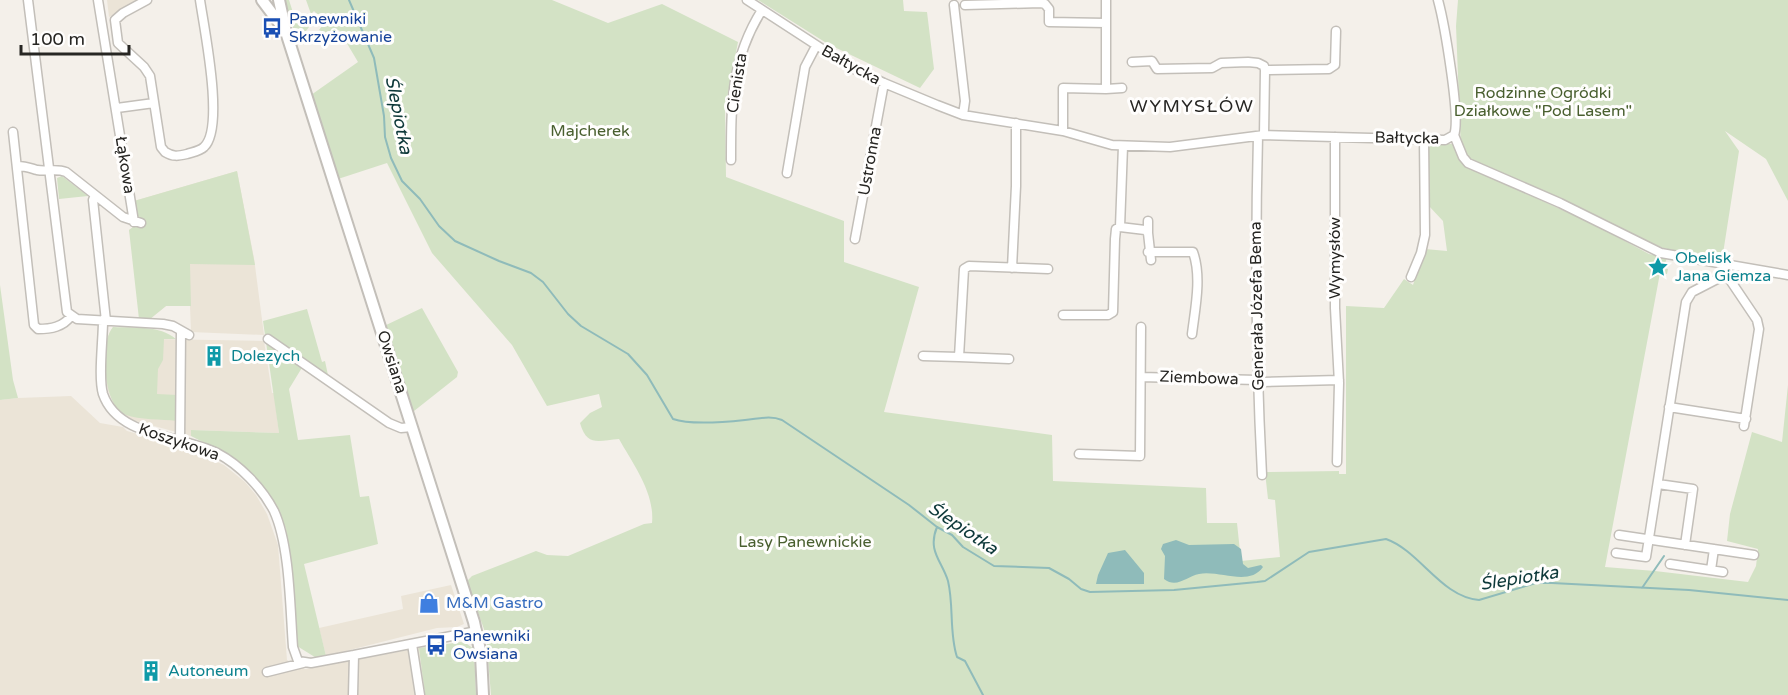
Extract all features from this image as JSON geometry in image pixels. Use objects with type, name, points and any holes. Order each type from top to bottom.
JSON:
[{"type":"street","points":[[28,0],[68,312],[77,319],[163,324],[185,333],[180,441]]},
{"type":"street","name":"Łąkowa","points":[[95,195],[123,217],[137,222],[98,0]]},
{"type":"street","points":[[147,0],[115,20],[118,43],[148,71],[161,147],[165,152],[177,156],[199,151],[205,146],[210,136],[214,91],[200,0]]},
{"type":"street","name":"Owsiana","points":[[262,0],[277,8],[286,32],[477,631],[483,695]]},
{"type":"street","name":"Bałtycka","points":[[747,0],[849,67],[963,115],[1063,131],[1123,146],[1170,147],[1261,136],[1445,140],[1454,135],[1468,163],[1560,203],[1654,250],[1724,265],[1788,275]]},
{"type":"street","points":[[1106,0],[1106,88]]},
{"type":"street","points":[[1438,0],[1445,27],[1456,125],[1454,135]]},
{"type":"street","points":[[965,5],[1041,3],[1046,4],[1049,9],[1049,22],[1106,23]]},
{"type":"street","points":[[954,5],[965,101],[963,115]]},
{"type":"street","name":"Cienista","points":[[731,160],[731,108],[738,62],[743,46],[762,10]]},
{"type":"street","points":[[1132,62],[1152,61],[1157,69],[1212,68],[1221,63],[1248,62],[1264,66],[1264,70],[1329,69],[1335,65],[1336,31]]},
{"type":"street","points":[[788,173],[805,67],[816,46]]},
{"type":"street","name":"Generała Józefa Bema","points":[[1262,475],[1257,380],[1255,242],[1264,70]]},
{"type":"street","name":"Ustronna","points":[[855,239],[884,83]]},
{"type":"street","points":[[1063,131],[1063,88],[1122,88]]},
{"type":"street","points":[[117,108],[154,103]]},
{"type":"street","points":[[1012,268],[1016,123]]},
{"type":"street","points":[[13,132],[35,327],[51,328],[63,324],[71,316]]},
{"type":"street","name":"Wymysłów","points":[[1335,137],[1335,308],[1339,380],[1337,462]]},
{"type":"street","points":[[1411,277],[1421,253],[1425,235],[1424,139]]},
{"type":"street","points":[[1120,227],[1123,146]]},
{"type":"street","points":[[18,166],[30,167],[39,171],[66,172],[95,195]]},
{"type":"street","name":"Koszykowa","points":[[95,195],[93,200],[105,321],[101,383],[108,404],[116,415],[133,427],[206,448],[233,463],[262,493],[281,528],[293,647],[300,662]]},
{"type":"street","points":[[1148,221],[1149,256],[1193,252],[1196,262],[1196,306],[1192,334]]},
{"type":"street","points":[[1063,315],[1108,315],[1113,312],[1116,229],[1120,227],[1146,230],[1148,233]]},
{"type":"street","points":[[1669,407],[1745,422],[1759,329],[1757,320],[1725,275],[1724,265]]},
{"type":"street","points":[[959,357],[964,269],[969,266],[1048,269]]},
{"type":"street","points":[[1616,553],[1646,557],[1686,302],[1692,291],[1725,275]]},
{"type":"street","name":"Ziembowa","points":[[1079,454],[1140,456],[1142,327]]},
{"type":"street","points":[[268,339],[389,423],[401,428],[412,427]]},
{"type":"street","points":[[923,356],[1009,359]]},
{"type":"street","name":"Ziembowa","points":[[1141,377],[1257,380]]},
{"type":"street","points":[[1257,380],[1263,382],[1339,380]]},
{"type":"street","points":[[1658,484],[1693,489],[1684,545]]},
{"type":"street","points":[[1619,535],[1754,555]]},
{"type":"street","points":[[1711,570],[1714,549]]},
{"type":"street","points":[[1670,564],[1723,572]]},
{"type":"street","points":[[267,672],[300,662],[354,655],[477,631]]},
{"type":"street","points":[[412,644],[420,695]]},
{"type":"street","points":[[353,695],[354,655]]},
{"type":"shaded area","points":[[107,0],[140,0],[109,17]]},
{"type":"shaded area","points":[[237,171],[254,258],[264,335],[191,332],[190,306],[166,306],[150,319],[129,230],[136,225],[138,220],[134,201]]},
{"type":"shaded area","points":[[113,327],[154,339],[264,341],[279,433],[191,430],[191,436],[128,419],[115,406],[108,391],[106,340]]},
{"type":"shaded area","points":[[71,396],[100,423],[123,427],[127,431],[185,447],[224,465],[245,482],[256,495],[267,514],[278,545],[287,660],[305,669],[419,648],[425,695],[0,695],[0,400]]},
{"type":"shaded area","points":[[451,585],[464,624],[457,627],[437,628],[326,656],[319,628],[403,609],[401,596]]},
{"type":"green space","points":[[284,0],[289,0],[296,22],[307,19],[309,27],[306,31],[295,34]]},
{"type":"green space","name":"Lasy Panewnickie","points":[[306,0],[552,0],[608,23],[662,4],[738,42],[725,108],[726,177],[844,221],[844,262],[919,287],[884,412],[1052,435],[1053,481],[1206,488],[1207,523],[1237,523],[1241,561],[1280,557],[1275,500],[1268,499],[1265,472],[1339,471],[1339,474],[1346,474],[1346,306],[1384,308],[1404,279],[1413,285],[1425,249],[1447,251],[1443,221],[1428,205],[1427,144],[1453,144],[1466,166],[1595,225],[1649,254],[1667,258],[1663,268],[1668,269],[1667,274],[1660,273],[1605,567],[1748,582],[1756,566],[1758,549],[1727,541],[1730,514],[1752,432],[1782,442],[1788,385],[1788,695],[491,695],[486,635],[467,581],[472,576],[536,551],[547,555],[568,556],[644,524],[652,523],[650,501],[642,479],[619,439],[595,441],[586,436],[583,431],[580,423],[590,413],[602,407],[599,394],[547,406],[512,345],[432,253],[387,163],[338,179],[311,95],[358,62],[339,30],[327,34],[319,30],[325,22],[314,11],[311,14]]},
{"type":"green space","points":[[758,0],[903,0],[904,11],[927,12],[934,69],[920,88],[828,44]]},
{"type":"green space","name":"Rodzinne Ogródki Działkowe \"Pod Lasem\"","points":[[1458,0],[1788,0],[1788,201],[1766,159],[1725,131],[1739,151],[1722,260],[1663,248],[1470,161],[1461,151],[1456,26]]},
{"type":"green space","points":[[237,171],[255,265],[190,264],[191,306],[166,306],[150,319],[139,319],[129,230],[137,221],[134,201]]},
{"type":"green space","points":[[62,176],[88,196],[59,199],[57,178]]},
{"type":"green space","points":[[0,285],[13,380],[18,398],[0,400]]},
{"type":"green space","points":[[422,308],[458,372],[457,377],[414,411],[411,409],[384,326]]},
{"type":"green space","points":[[307,309],[322,362],[325,361],[329,380],[303,366],[289,389],[298,440],[350,435],[360,497],[369,496],[378,544],[304,564],[326,656],[318,659],[297,646],[286,529],[274,504],[258,480],[232,457],[191,436],[191,430],[279,433],[263,321]]},
{"type":"green space","points":[[113,327],[154,329],[176,339],[164,339],[163,360],[158,369],[157,394],[177,395],[177,421],[131,417],[118,409],[108,387],[105,359],[109,334]]},
{"type":"green space","points":[[461,642],[474,649],[476,695],[425,695],[419,648]]},
{"type":"water","points":[[1176,540],[1189,545],[1234,544],[1241,549],[1243,564],[1248,568],[1261,565],[1263,567],[1250,576],[1207,573],[1178,582],[1169,582],[1164,579],[1165,556],[1161,549],[1163,544]]},
{"type":"water","points":[[1125,550],[1144,573],[1144,584],[1096,584],[1108,553]]},
{"type":"waterway","name":"Ślepiotka","points":[[349,0],[374,58],[384,116],[385,137],[391,158],[402,181],[420,199],[439,226],[455,241],[531,273],[543,282],[568,314],[581,326],[628,354],[647,375],[673,419],[698,422],[768,418],[782,420],[909,505],[937,527],[952,535],[963,547],[994,566],[1049,568],[1081,589],[1090,592],[1174,590],[1265,581],[1309,552],[1386,539],[1410,553],[1453,591],[1479,600],[1536,583],[1689,590],[1788,600]]},
{"type":"waterway","points":[[937,527],[934,543],[936,556],[948,581],[953,639],[957,657],[965,661],[983,695]]},
{"type":"waterway","points":[[1642,588],[1664,556]]},
{"type":"place","name":"Panewniki Skrzyżowanie","points":[[272,28]]},
{"type":"place","name":"Obelisk Jana Giemza","points":[[1658,267]]},
{"type":"place","name":"Dolezych","points":[[214,356]]},
{"type":"place","name":"M&M Gastro","points":[[429,603]]},
{"type":"place","name":"Panewniki Owsiana","points":[[436,645]]},
{"type":"place","name":"Autoneum","points":[[151,671]]},
{"type":"district","name":"WYMYSŁÓW","points":[[1192,106]]},
{"type":"park label","name":"Majcherek","points":[[590,131]]}]
